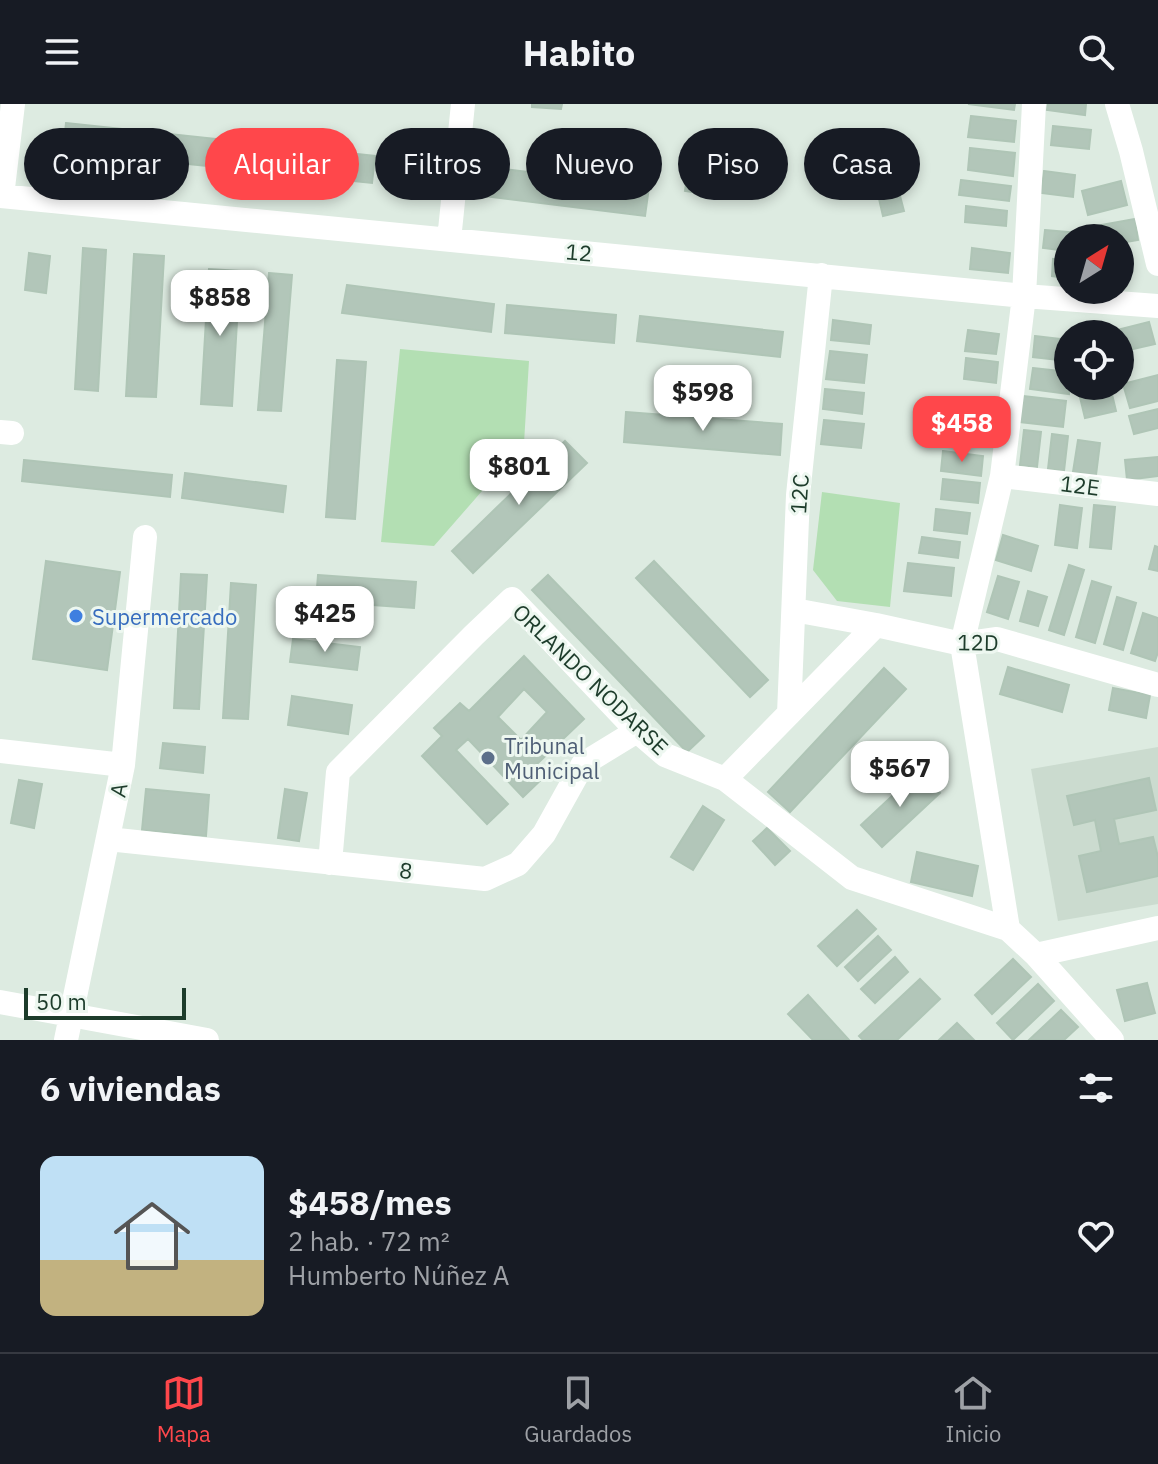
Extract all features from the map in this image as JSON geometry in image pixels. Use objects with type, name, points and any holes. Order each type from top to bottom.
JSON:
[{"type":"street","points":[[1,196],[13,104]]},
{"type":"street","points":[[449,240],[463,104]]},
{"type":"street","points":[[1034,104],[1024,296],[1002,476],[962,644],[1008,929],[1036,955],[1112,1040]]},
{"type":"street","points":[[1117,104],[1158,264]]},
{"type":"street","name":"12","points":[[1,196],[1024,296],[1158,306]]},
{"type":"street","name":"12C","points":[[789,714],[798,495],[821,275]]},
{"type":"street","name":"12E","points":[[1002,476],[1158,494]]},
{"type":"street","name":"A","points":[[66,1040],[123,765],[145,537]]},
{"type":"street","name":"ORLANDO NODARSE","points":[[330,863],[338,772],[512,599],[637,731],[665,755],[725,779],[852,878],[1008,929]]},
{"type":"street","name":"12D","points":[[794,610],[962,644],[997,639],[1158,685]]},
{"type":"street","points":[[725,779],[876,625]]},
{"type":"street","name":"8","points":[[108,839],[485,879],[518,864],[544,834],[583,764],[637,731]]},
{"type":"street","points":[[0,751],[123,765]]},
{"type":"street","points":[[1036,955],[1158,928]]},
{"type":"street","points":[[0,1002],[207,1040]]},
{"type":"shaded area","points":[[1158,747],[1158,904],[1058,921],[1031,769]]},
{"type":"green space","points":[[400,349],[529,361],[524,443],[434,546],[381,542]]},
{"type":"green space","points":[[822,492],[900,503],[890,607],[837,601],[813,570]]},
{"type":"building","points":[[532,104],[562,104],[561,109],[532,107]]},
{"type":"building","points":[[968,104],[1015,104],[1014,110]]},
{"type":"building","points":[[1048,104],[1086,104],[1085,115],[1047,110]]},
{"type":"building","points":[[971,116],[1016,121],[1014,142],[968,137]]},
{"type":"building","points":[[66,123],[113,128],[65,128]]},
{"type":"building","points":[[1053,126],[1091,130],[1089,149],[1051,145]]},
{"type":"building","points":[[189,136],[205,138],[205,166],[189,164]]},
{"type":"building","points":[[970,148],[1015,153],[1013,176],[968,170]]},
{"type":"building","points":[[359,154],[375,156],[372,183],[359,182]]},
{"type":"building","points":[[510,170],[526,172],[526,200],[647,200],[645,216],[510,199]]},
{"type":"building","points":[[1044,171],[1075,175],[1073,197],[1041,193]]},
{"type":"building","points":[[961,180],[1011,186],[1009,201],[959,195]]},
{"type":"building","points":[[1121,181],[1127,205],[1088,215],[1082,191]]},
{"type":"building","points":[[879,200],[901,200],[904,211],[883,216]]},
{"type":"building","points":[[966,206],[1007,211],[1006,226],[965,222]]},
{"type":"building","points":[[1135,219],[1138,240],[1134,241],[1134,224],[1107,224]]},
{"type":"building","points":[[1045,230],[1054,231],[1054,249],[1043,248]]},
{"type":"building","points":[[83,248],[106,250],[98,391],[75,389]]},
{"type":"building","points":[[972,248],[1010,253],[1008,273],[970,269]]},
{"type":"building","points":[[29,253],[50,256],[46,293],[25,290]]},
{"type":"building","points":[[134,254],[164,256],[156,397],[126,396]]},
{"type":"building","points":[[209,269],[240,271],[232,406],[201,404]]},
{"type":"building","points":[[269,273],[292,275],[281,411],[258,410]]},
{"type":"building","points":[[347,285],[494,304],[491,332],[342,313]]},
{"type":"building","points":[[507,305],[616,315],[614,343],[505,333]]},
{"type":"building","points":[[640,316],[783,332],[780,357],[637,341]]},
{"type":"building","points":[[833,320],[871,325],[869,344],[831,340]]},
{"type":"building","points":[[1149,322],[1155,344],[1134,349],[1134,326]]},
{"type":"building","points":[[968,330],[999,334],[996,354],[965,351]]},
{"type":"building","points":[[1035,336],[1054,338],[1054,359],[1033,357]]},
{"type":"building","points":[[830,351],[867,355],[864,383],[826,379]]},
{"type":"building","points":[[966,358],[998,362],[996,383],[964,379]]},
{"type":"building","points":[[337,360],[366,362],[355,519],[326,517]]},
{"type":"building","points":[[1033,368],[1054,370],[1054,392],[1030,389]]},
{"type":"building","points":[[1158,375],[1158,401],[1130,408],[1128,400],[1134,400],[1134,381]]},
{"type":"building","points":[[825,389],[864,393],[862,414],[823,409]]},
{"type":"building","points":[[1023,396],[1066,401],[1063,427],[1020,422]]},
{"type":"building","points":[[1081,400],[1113,400],[1116,411],[1085,418]]},
{"type":"building","points":[[1158,409],[1158,428],[1134,434],[1129,416]]},
{"type":"building","points":[[626,412],[782,424],[780,455],[624,442]]},
{"type":"building","points":[[954,412],[994,416],[991,434],[952,429]]},
{"type":"building","points":[[824,420],[864,424],[861,448],[821,444]]},
{"type":"building","points":[[1024,430],[1041,432],[1037,467],[1020,465]]},
{"type":"building","points":[[1052,434],[1068,436],[1064,471],[1048,469]]},
{"type":"building","points":[[1078,440],[1100,443],[1096,475],[1073,472]]},
{"type":"building","points":[[565,441],[587,463],[473,573],[452,551]]},
{"type":"building","points":[[943,451],[983,456],[981,476],[941,471]]},
{"type":"building","points":[[1158,457],[1158,476],[1127,480],[1125,460]]},
{"type":"building","points":[[24,460],[172,475],[170,497],[22,481]]},
{"type":"building","points":[[185,473],[286,486],[283,512],[182,498]]},
{"type":"building","points":[[943,479],[980,483],[978,503],[941,499]]},
{"type":"building","points":[[1060,505],[1082,508],[1077,548],[1055,545]]},
{"type":"building","points":[[1094,505],[1115,507],[1111,549],[1090,547]]},
{"type":"building","points":[[936,509],[970,513],[967,534],[934,530]]},
{"type":"building","points":[[1003,535],[1038,546],[1031,571],[996,560]]},
{"type":"building","points":[[922,537],[960,542],[958,558],[919,553]]},
{"type":"building","points":[[1155,546],[1158,547],[1158,571],[1149,569]]},
{"type":"building","name":"Supermercado","points":[[46,561],[120,572],[107,670],[33,659]]},
{"type":"building","points":[[654,561],[768,680],[750,697],[636,578]]},
{"type":"building","points":[[908,563],[954,568],[951,596],[904,591]]},
{"type":"building","points":[[1069,565],[1084,570],[1064,635],[1049,630]]},
{"type":"building","points":[[181,574],[207,575],[199,709],[174,708]]},
{"type":"building","points":[[318,575],[416,582],[414,608],[316,601]]},
{"type":"building","points":[[548,575],[704,736],[687,752],[532,590]]},
{"type":"building","points":[[998,576],[1019,582],[1008,619],[987,612]]},
{"type":"building","points":[[1092,581],[1111,587],[1095,643],[1076,637]]},
{"type":"building","points":[[231,583],[256,585],[248,719],[223,718]]},
{"type":"building","points":[[1028,591],[1047,597],[1038,626],[1020,621]]},
{"type":"building","points":[[1117,597],[1136,603],[1123,650],[1104,644]]},
{"type":"building","points":[[1143,613],[1158,618],[1155,661],[1131,653]]},
{"type":"building","points":[[293,639],[360,647],[357,670],[290,662]]},
{"type":"building","points":[[524,656],[584,719],[537,764],[547,774],[523,797],[468,739],[456,750],[508,804],[487,824],[422,756],[442,736],[434,728],[460,703],[469,711]],"holes":[[[524,689],[547,712],[521,740],[498,717]]]},
{"type":"building","points":[[1008,667],[1069,685],[1062,712],[1000,694]]},
{"type":"building","points":[[884,668],[906,689],[790,812],[768,792]]},
{"type":"building","points":[[1113,688],[1150,695],[1146,718],[1109,710]]},
{"type":"building","points":[[292,696],[352,705],[348,734],[288,725]]},
{"type":"building","points":[[163,743],[205,747],[203,773],[160,768]]},
{"type":"building","points":[[919,771],[940,793],[882,847],[861,825]]},
{"type":"building","points":[[1149,778],[1156,810],[1114,819],[1119,844],[1153,837],[1158,857],[1158,876],[1087,892],[1079,856],[1101,851],[1095,820],[1074,825],[1067,796]]},
{"type":"building","points":[[19,780],[42,784],[34,828],[11,823]]},
{"type":"building","points":[[146,789],[209,795],[206,836],[142,830]]},
{"type":"building","points":[[285,789],[307,793],[299,841],[278,838]]},
{"type":"building","points":[[703,806],[724,820],[693,870],[671,857]]},
{"type":"building","points":[[767,828],[790,851],[775,865],[753,841]]},
{"type":"building","points":[[917,852],[978,866],[972,896],[911,882]]},
{"type":"building","points":[[857,910],[876,929],[837,966],[818,946]]},
{"type":"building","points":[[878,936],[891,950],[858,981],[845,967]]},
{"type":"building","points":[[895,957],[908,972],[875,1003],[861,989]]},
{"type":"building","points":[[1013,959],[1031,977],[992,1014],[975,995]]},
{"type":"building","points":[[920,979],[940,999],[897,1040],[863,1040],[859,1036]]},
{"type":"building","points":[[1147,983],[1155,1013],[1125,1021],[1117,990]]},
{"type":"building","points":[[1038,984],[1054,1001],[1013,1040],[997,1023]]},
{"type":"building","points":[[808,995],[849,1040],[813,1040],[788,1014]]},
{"type":"building","points":[[1061,1010],[1078,1027],[1064,1040],[1029,1040]]},
{"type":"building","points":[[957,1023],[974,1040],[939,1040]]},
{"type":"place","name":"Supermercado","points":[[76,616]]},
{"type":"place","name":"Tribunal Municipal","points":[[488,758]]}]
